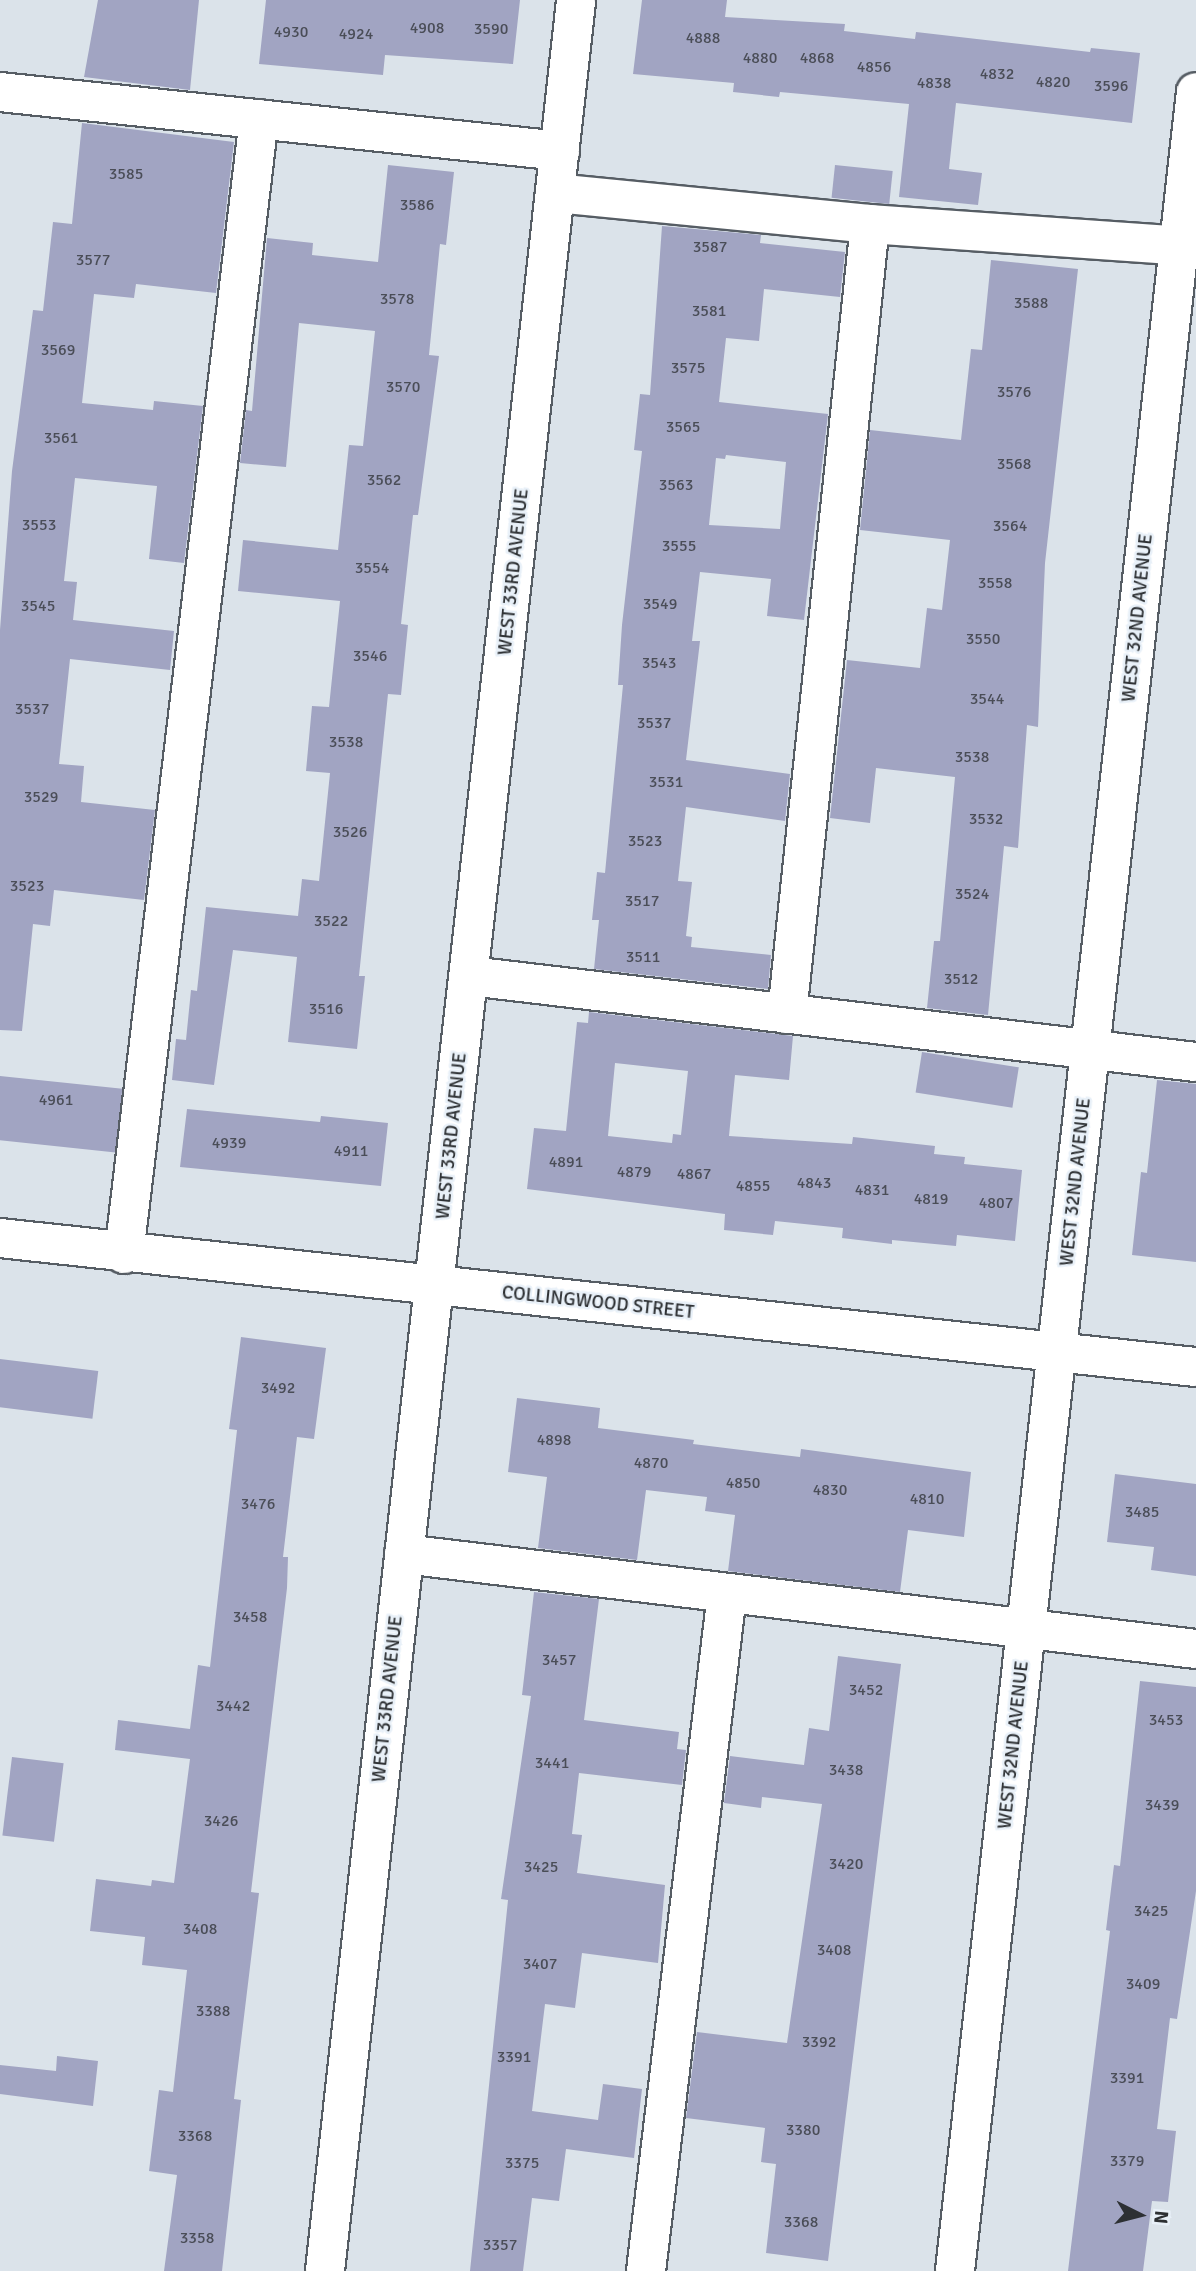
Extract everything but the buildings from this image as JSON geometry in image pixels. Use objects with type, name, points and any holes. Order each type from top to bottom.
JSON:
[{"type":"street","name":"WEST 33RD AVENUE","points":[[326,2271],[576,0]]},
{"type":"street","points":[[0,92],[559,151]]},
{"type":"street","name":"WEST 32ND AVENUE","points":[[955,2271],[1091,1050],[1187,246],[1196,92]]},
{"type":"street","points":[[124,1254],[259,119]]},
{"type":"street","points":[[555,193],[870,224],[1187,246]]},
{"type":"street","points":[[787,1014],[870,224]]},
{"type":"street","points":[[470,976],[1196,1062]]},
{"type":"street","name":"COLLINGWOOD STREET","points":[[0,1237],[124,1254],[435,1284],[1196,1367]]},
{"type":"street","points":[[404,1554],[1026,1631],[1196,1649]]},
{"type":"street","points":[[646,2271],[727,1594]]}]
